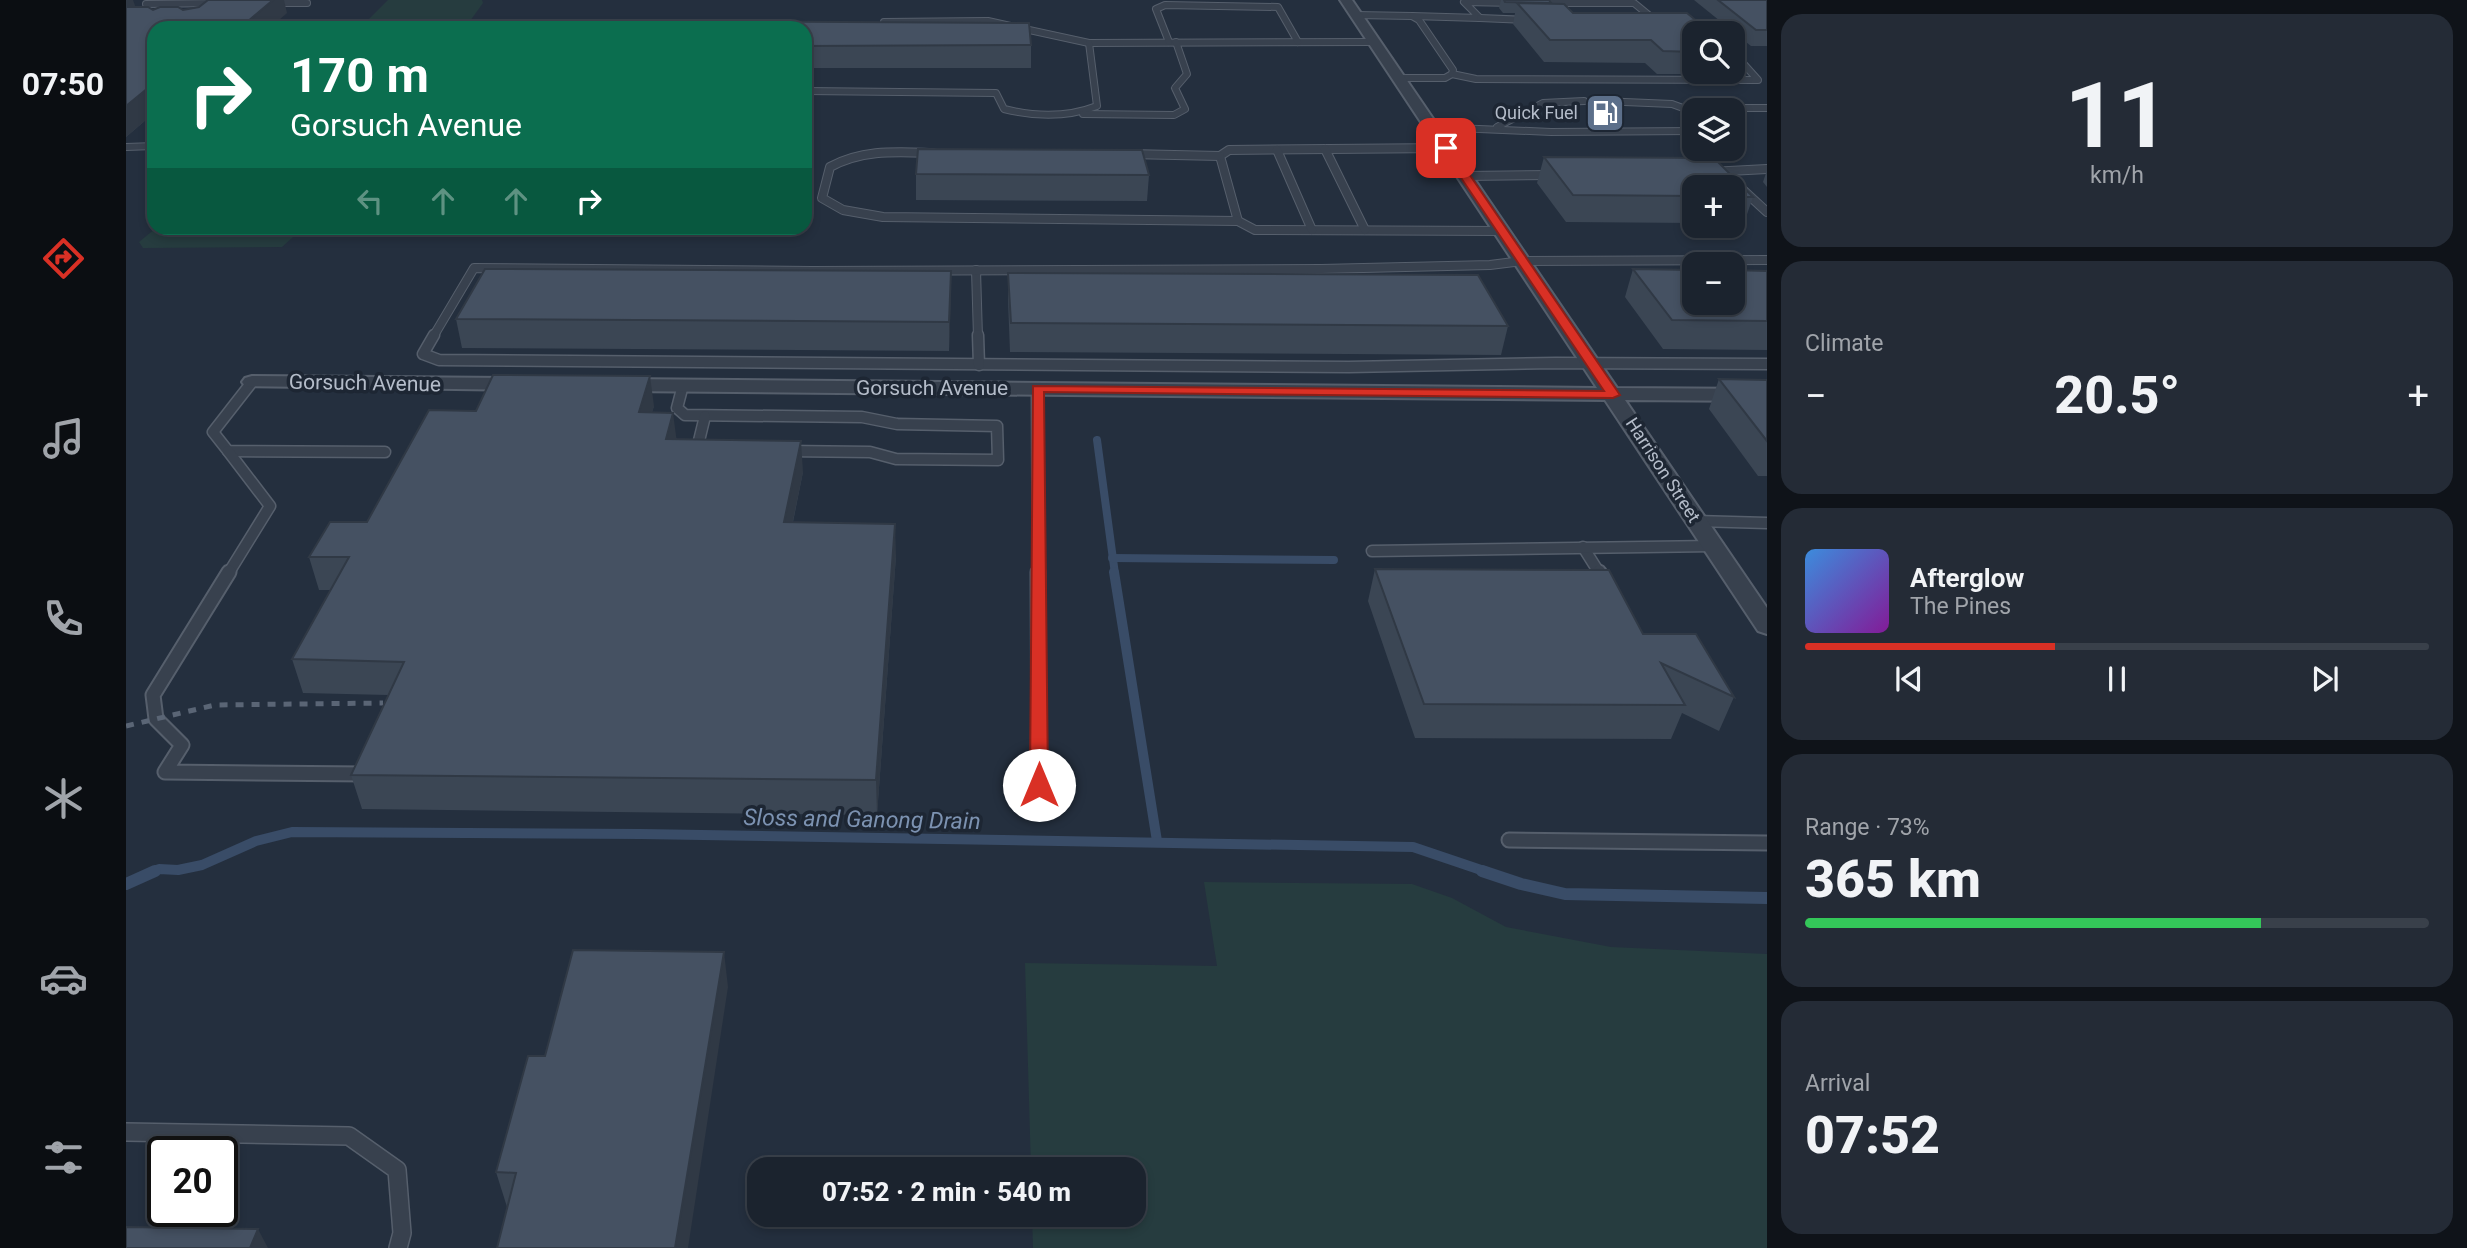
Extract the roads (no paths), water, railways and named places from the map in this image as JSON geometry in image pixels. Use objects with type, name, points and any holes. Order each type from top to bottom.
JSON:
[{"type":"street","name":"Harrison Street","points":[[1346,0],[1713,546],[1760,605],[1767,626]]},
{"type":"street","name":"Gorsuch Avenue","points":[[251,382],[544,384]]},
{"type":"street","name":"Gorsuch Avenue","points":[[600,385],[1767,395]]},
{"type":"lane","points":[[1480,18],[1464,2],[1634,3],[1656,22]]},
{"type":"lane","points":[[181,11],[192,3]]},
{"type":"lane","points":[[208,11],[218,3]]},
{"type":"lane","points":[[146,4],[230,3]]},
{"type":"lane","points":[[256,3],[307,3]]},
{"type":"lane","points":[[812,91],[996,93],[1004,109],[1023,114],[1174,115],[1185,109],[1175,88],[1187,74],[1156,9],[1165,5],[1278,7],[1298,42]]},
{"type":"lane","points":[[1356,15],[1541,21]]},
{"type":"lane","points":[[1412,16],[1419,20],[1453,70],[1452,75]]},
{"type":"lane","points":[[880,22],[989,21],[1089,43],[1375,42]]},
{"type":"lane","points":[[1643,22],[1664,22]]},
{"type":"lane","points":[[1081,114],[1097,106],[1089,43]]},
{"type":"lane","points":[[1745,66],[1758,80],[1745,80]]},
{"type":"lane","points":[[1399,78],[1444,78],[1452,75],[1476,79],[1682,80]]},
{"type":"lane","points":[[1490,129],[1509,123],[1538,105],[1557,101],[1584,101]]},
{"type":"lane","points":[[1601,101],[1660,103],[1682,108]]},
{"type":"lane","points":[[1745,109],[1767,108]]},
{"type":"lane","points":[[1432,127],[1551,132],[1682,131]]},
{"type":"lane","points":[[126,147],[147,146]]},
{"type":"lane","points":[[1119,154],[1220,156],[1229,150],[1446,148]]},
{"type":"lane","points":[[1325,149],[1365,230]]},
{"type":"lane","points":[[1277,150],[1312,230]]},
{"type":"lane","points":[[943,153],[875,152],[845,157],[830,167],[822,198],[843,210],[883,217],[1238,221],[1255,230],[1502,231]]},
{"type":"lane","points":[[1220,156],[1238,221]]},
{"type":"lane","points":[[1698,173],[1767,169]]},
{"type":"lane","points":[[1723,171],[1767,212]]},
{"type":"lane","points":[[1465,176],[1571,175]]},
{"type":"lane","points":[[1767,260],[1522,261],[1490,265],[1334,269],[474,268],[423,354],[439,360],[979,365],[1349,367],[1591,363],[1767,364]]},
{"type":"lane","points":[[976,270],[979,365]]},
{"type":"lane","points":[[251,382],[213,432],[270,506],[153,695],[156,719],[181,745],[164,772],[366,774]]},
{"type":"lane","points":[[683,385],[677,408],[679,412],[705,416],[862,417],[897,424],[997,426],[998,460],[896,459],[870,452],[779,450]]},
{"type":"lane","points":[[1037,388],[1039,785]]},
{"type":"lane","points":[[705,416],[697,449],[711,450]]},
{"type":"lane","points":[[228,451],[385,452]]},
{"type":"lane","points":[[1696,521],[1767,523]]},
{"type":"lane","points":[[1372,551],[1713,546]]},
{"type":"lane","points":[[1583,547],[1612,593]]},
{"type":"lane","points":[[1509,840],[1767,843]]},
{"type":"lane","points":[[126,1132],[349,1136],[397,1170],[402,1233],[398,1248]]},
{"type":"waterway","points":[[1097,440],[1113,558]]},
{"type":"waterway","points":[[1113,558],[1334,560]]},
{"type":"waterway","points":[[1113,558],[1115,574]]},
{"type":"waterway","points":[[1114,572],[1157,841]]},
{"type":"waterway","name":"Sloss and Ganong Drain","points":[[152,872],[202,865],[256,841],[292,832],[641,834],[1413,847],[1487,872]]},
{"type":"waterway","name":"Sloss and Ganong Drain","points":[[126,884],[155,871]]},
{"type":"waterway","name":"Sloss and Ganong Drain","points":[[1482,871],[1521,884],[1565,894],[1767,898]]},
{"type":"railway","points":[[126,726],[215,705],[383,703]]},
{"type":"place","name":"Quick Fuel","points":[[1605,113]]}]
